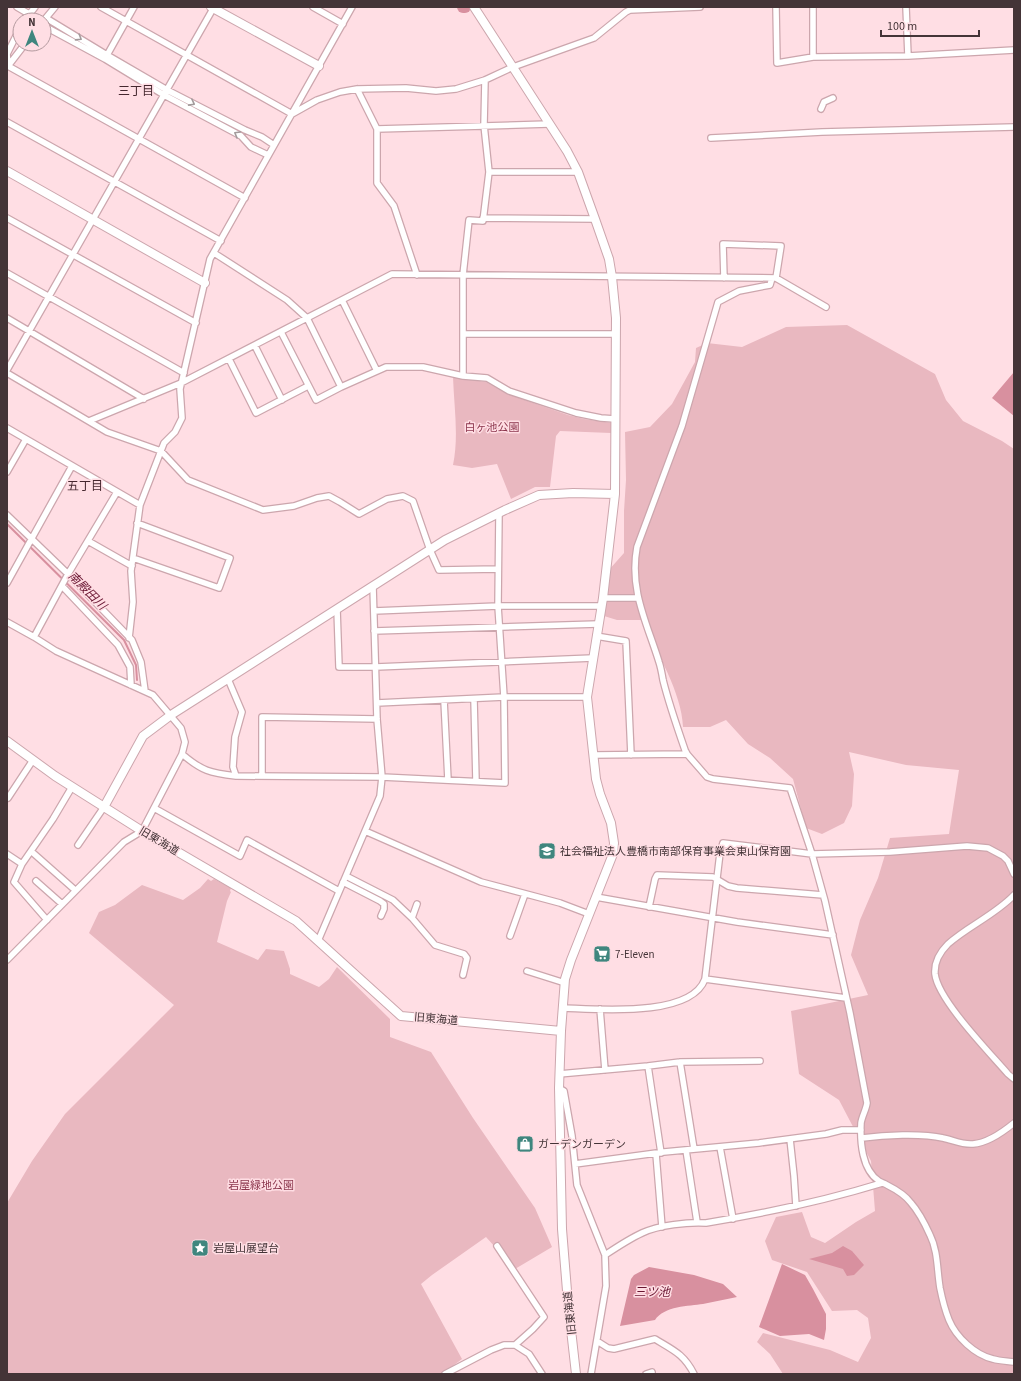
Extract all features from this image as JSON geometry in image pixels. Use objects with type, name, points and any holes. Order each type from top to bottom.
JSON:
[{"type":"street","points":[[101,7],[292,114]]},
{"type":"street","points":[[106,57],[134,7]]},
{"type":"street","points":[[319,66],[213,7],[7,371],[107,432],[161,451],[188,480],[263,510],[294,506],[317,498],[329,496],[359,514],[387,500],[403,496],[413,501],[430,550],[439,570],[498,569]]},
{"type":"street","points":[[313,7],[343,24]]},
{"type":"street","points":[[129,638],[133,602],[132,566],[136,523],[140,505],[164,443],[175,432],[182,418],[180,389],[210,260],[352,7]]},
{"type":"street","points":[[475,7],[567,151],[578,172],[609,259],[616,318],[615,494],[602,602],[592,658],[588,697],[596,779],[611,823],[614,843],[613,854],[571,960],[565,983],[561,1031]]},
{"type":"street","points":[[292,114],[317,100],[340,92],[357,89],[406,88],[436,91],[456,89],[485,80],[513,67],[594,38],[630,10],[700,7]]},
{"type":"street","points":[[776,7],[778,63],[813,57],[908,56],[1014,50]]},
{"type":"street","points":[[813,7],[813,57]]},
{"type":"street","points":[[906,7],[908,56]]},
{"type":"street","points":[[52,23],[106,57],[241,136],[251,146],[268,156]]},
{"type":"street","points":[[52,30],[106,57]]},
{"type":"street","points":[[8,66],[7,53],[12,43]]},
{"type":"street","points":[[8,66],[19,52]]},
{"type":"street","points":[[8,66],[140,138],[245,198]]},
{"type":"street","points":[[463,376],[463,275],[469,220],[483,221],[489,172],[484,125],[485,80]]},
{"type":"street","points":[[357,89],[377,129],[377,182],[394,206],[417,275]]},
{"type":"street","points":[[166,92],[262,137],[274,145]]},
{"type":"street","points":[[821,109],[824,102],[834,98]]},
{"type":"street","points":[[7,122],[221,241]]},
{"type":"street","points":[[377,129],[550,124]]},
{"type":"street","points":[[710,138],[822,132],[1014,127]]},
{"type":"street","points":[[7,171],[205,283]]},
{"type":"street","points":[[489,172],[578,172]]},
{"type":"street","points":[[7,218],[196,323]]},
{"type":"street","points":[[483,218],[595,219]]},
{"type":"street","points":[[724,278],[723,244],[781,246],[774,278],[770,285],[739,291],[718,302],[682,426],[637,547],[635,557],[635,582],[638,598],[660,664],[663,680],[684,750],[687,754],[707,777],[713,779],[790,788],[812,854],[823,895],[846,998],[867,1103],[865,1114],[861,1121],[863,1154],[867,1168],[872,1176],[911,1202],[930,1235],[936,1249],[940,1288],[945,1309],[956,1332],[972,1349],[981,1354],[992,1359],[1014,1362]]},
{"type":"street","points":[[214,253],[287,300],[307,318],[342,387]]},
{"type":"street","points":[[7,273],[184,373]]},
{"type":"street","points":[[89,421],[181,384],[392,274],[774,278],[826,307]]},
{"type":"street","points":[[342,300],[377,371]]},
{"type":"street","points":[[7,318],[144,399]]},
{"type":"street","points":[[281,332],[316,400],[386,367],[423,367],[463,376],[487,378],[509,391],[576,413],[615,419]]},
{"type":"street","points":[[463,334],[616,334]]},
{"type":"street","points":[[255,346],[282,400]]},
{"type":"street","points":[[229,359],[256,413],[308,386]]},
{"type":"street","points":[[7,428],[140,505]]},
{"type":"street","points":[[7,472],[26,439]]},
{"type":"street","points":[[7,583],[72,466]]},
{"type":"street","points":[[34,637],[68,575],[117,492]]},
{"type":"street","points":[[78,845],[104,807],[143,736],[171,715],[444,540],[539,495],[573,493],[615,494]]},
{"type":"street","points":[[182,754],[194,764],[212,773],[236,776],[382,777],[505,783],[504,697],[498,606],[499,513]]},
{"type":"street","points":[[7,515],[29,543],[68,575],[132,640],[141,662],[145,691]]},
{"type":"street","points":[[133,558],[219,588],[230,558],[136,523]]},
{"type":"street","points":[[88,541],[132,566]]},
{"type":"street","points":[[63,585],[118,645],[130,667],[131,685]]},
{"type":"street","points":[[318,941],[380,796],[382,777],[377,719],[373,586]]},
{"type":"street","points":[[374,611],[602,602],[638,598]]},
{"type":"street","points":[[337,609],[340,667],[376,667],[592,658]]},
{"type":"street","points":[[7,622],[34,637],[56,652],[153,695],[181,728],[185,742],[182,754],[142,832],[124,842],[7,960]]},
{"type":"street","points":[[374,631],[598,624]]},
{"type":"street","points":[[596,636],[626,641],[631,754]]},
{"type":"street","points":[[228,679],[242,712],[235,737],[233,767],[236,776]]},
{"type":"street","points":[[377,703],[504,697],[588,697]]},
{"type":"street","points":[[474,699],[476,781]]},
{"type":"street","points":[[444,700],[448,780]]},
{"type":"street","points":[[262,776],[262,717],[377,719]]},
{"type":"street","name":"旧東海道","points":[[7,741],[72,787],[142,832],[296,921],[401,1016],[561,1031],[559,1088],[562,1229],[576,1374]]},
{"type":"street","points":[[593,755],[687,754]]},
{"type":"street","points":[[8,798],[33,760]]},
{"type":"street","points":[[47,920],[14,882],[22,864],[32,852],[72,787]]},
{"type":"street","points":[[154,808],[240,856],[247,840],[339,891]]},
{"type":"street","points":[[365,831],[481,882],[560,903],[589,914]]},
{"type":"street","points":[[563,1008],[600,1009],[668,1005],[680,1001],[700,988],[705,979],[716,879],[720,852],[723,843],[812,854],[890,852],[968,846],[988,848],[1003,856],[1008,861],[1014,874]]},
{"type":"street","points":[[32,852],[75,890]]},
{"type":"street","points":[[7,854],[22,864]]},
{"type":"street","points":[[649,907],[657,875],[713,877],[728,886],[737,888],[823,895]]},
{"type":"street","points":[[344,879],[384,904],[384,909],[381,916]]},
{"type":"street","points":[[344,879],[393,900],[412,918],[435,945],[464,954],[467,958],[463,975]]},
{"type":"street","points":[[36,881],[62,904]]},
{"type":"street","points":[[510,936],[526,894]]},
{"type":"street","points":[[1014,895],[948,944],[940,952],[935,973],[945,997],[967,1027],[1014,1079]]},
{"type":"street","points":[[596,897],[712,918],[833,935]]},
{"type":"street","points":[[412,918],[417,904]]},
{"type":"street","points":[[527,971],[565,983]]},
{"type":"street","points":[[705,979],[846,998]]},
{"type":"street","points":[[600,1009],[605,1070]]},
{"type":"street","points":[[559,1074],[680,1062],[760,1061]]},
{"type":"street","points":[[680,1062],[694,1149]]},
{"type":"street","points":[[648,1066],[659,1153],[662,1227]]},
{"type":"street","points":[[559,1088],[564,1091],[572,1136],[577,1185],[605,1255],[606,1286],[591,1374]]},
{"type":"street","points":[[862,1138],[875,1136],[914,1136],[942,1138],[959,1144],[973,1144],[988,1140],[1014,1123]]},
{"type":"street","points":[[575,1164],[659,1153],[790,1139],[826,1134],[842,1130],[861,1130]]},
{"type":"street","points":[[790,1139],[796,1206]]},
{"type":"street","points":[[720,1147],[733,1219]]},
{"type":"street","points":[[686,1150],[697,1222]]},
{"type":"street","points":[[605,1255],[644,1232],[662,1227],[733,1219],[796,1206],[882,1183]]},
{"type":"street","points":[[497,1246],[544,1317],[515,1345]]},
{"type":"street","points":[[597,1341],[608,1348],[614,1348],[655,1339],[681,1355],[689,1363],[694,1374]]},
{"type":"street","points":[[445,1374],[504,1344],[515,1345],[529,1354],[542,1374]]},
{"type":"street","points":[[646,1374],[652,1372],[652,1374]]},
{"type":"green space","points":[[847,325],[935,374],[946,400],[963,421],[1002,441],[1014,449],[1014,1374],[783,1374],[770,1354],[757,1342],[763,1333],[830,1350],[858,1362],[871,1338],[868,1318],[857,1310],[832,1311],[807,1272],[772,1260],[765,1241],[776,1217],[802,1212],[811,1237],[825,1243],[875,1211],[871,1161],[839,1100],[799,1074],[791,1011],[868,995],[851,955],[860,920],[878,878],[890,838],[949,834],[959,770],[906,765],[849,752],[854,774],[852,806],[844,823],[822,834],[806,828],[793,779],[770,758],[748,744],[726,720],[710,727],[683,727],[682,714],[673,686],[661,658],[641,620],[617,620],[604,616],[608,571],[624,553],[626,480],[625,432],[650,427],[672,404],[695,362],[696,348],[707,343],[742,347],[786,327]]},
{"type":"green space","name":"白ヶ池公園","points":[[453,377],[486,382],[507,394],[568,415],[612,423],[611,433],[560,431],[556,436],[550,487],[535,487],[511,499],[497,464],[472,468],[453,465],[456,432]]},
{"type":"green space","name":"岩屋緑地公園","points":[[208,879],[211,881],[214,879],[231,888],[217,942],[258,960],[266,949],[284,951],[290,969],[290,974],[319,987],[329,979],[337,967],[390,1019],[390,1037],[431,1052],[473,1118],[535,1208],[552,1247],[515,1269],[486,1237],[421,1284],[462,1359],[450,1368],[448,1374],[7,1374],[7,1203],[32,1161],[65,1114],[174,1005],[89,933],[99,912],[115,905],[142,885],[183,900],[200,888]]},
{"type":"water","points":[[1014,372],[1014,416],[992,398]]},
{"type":"water","points":[[843,1246],[852,1251],[864,1265],[854,1275],[847,1276],[843,1269],[809,1259],[832,1253]]},
{"type":"water","points":[[782,1264],[805,1275],[813,1289],[826,1314],[824,1340],[809,1334],[780,1336],[759,1327]]},
{"type":"water","name":"三ツ池","points":[[649,1267],[694,1275],[723,1284],[737,1297],[670,1309],[659,1315],[655,1320],[620,1326],[631,1279],[634,1275]]},
{"type":"waterway","name":"南殿田川","points":[[7,524],[124,640],[136,665],[137,680]]},
{"type":"place","name":"社会福祉法人豊橋市南部保育事業会東山保育園","points":[[547,851]]},
{"type":"place","name":"7-Eleven","points":[[602,954]]},
{"type":"place","name":"ガーデンガーデン","points":[[525,1144]]},
{"type":"place","name":"岩屋山展望台","points":[[200,1248]]},
{"type":"district","name":"三丁目","points":[[136,91]]},
{"type":"district","name":"五丁目","points":[[85,486]]}]
